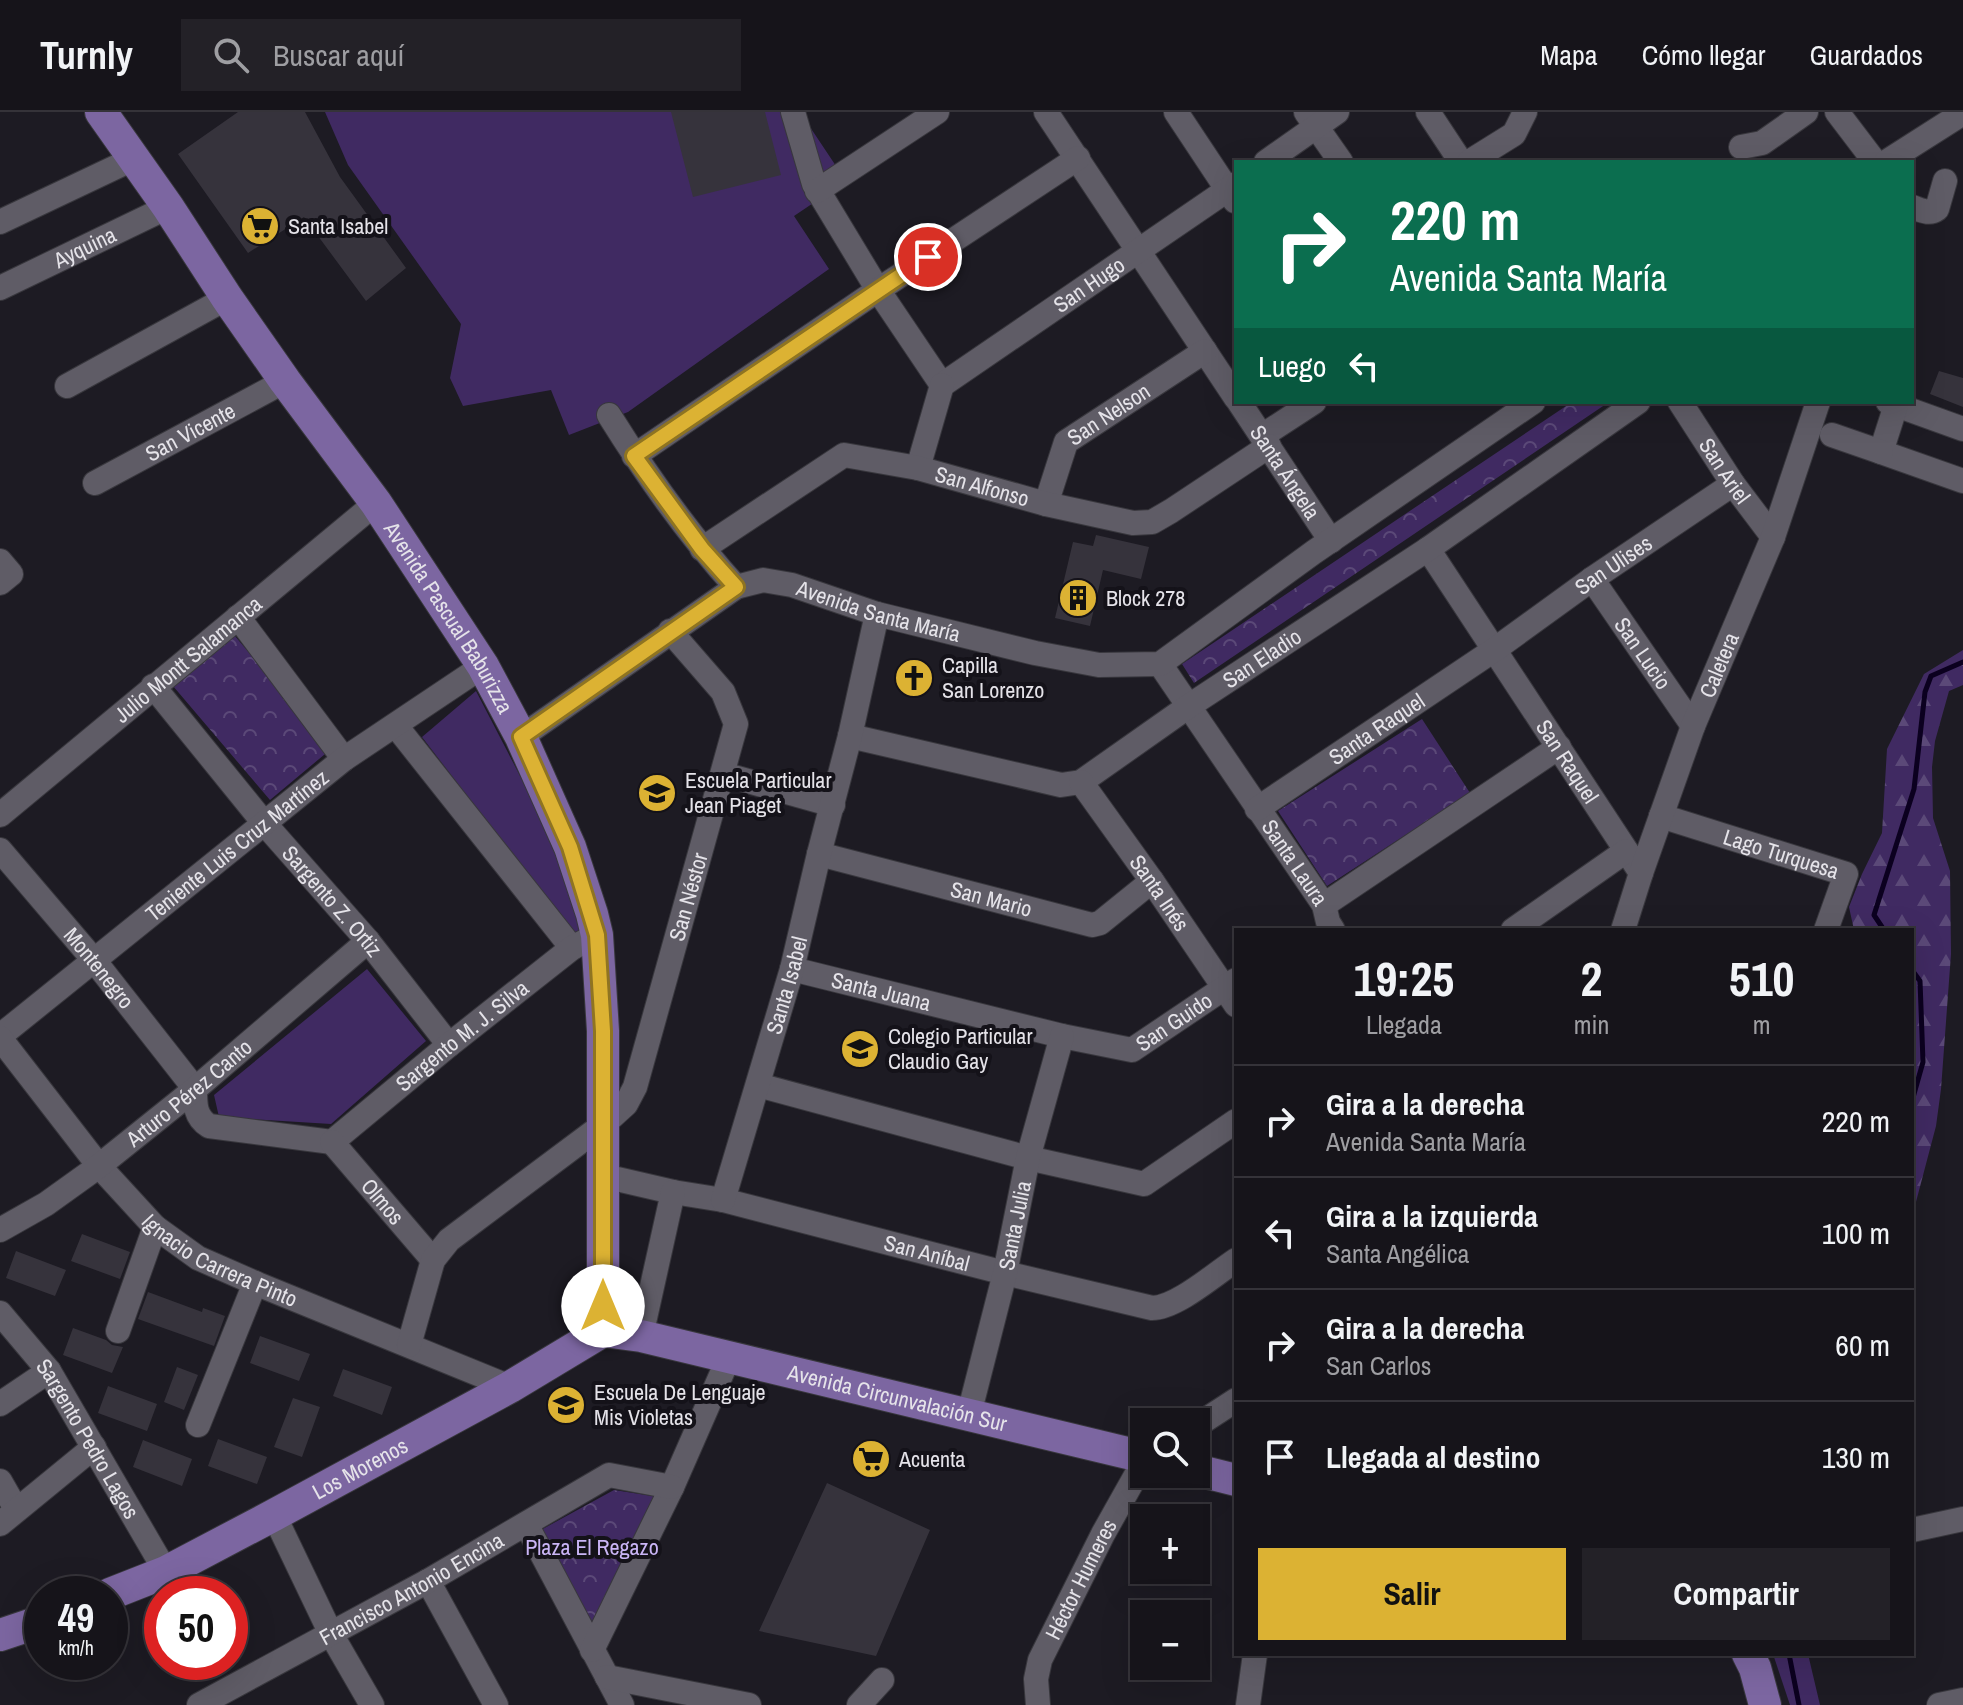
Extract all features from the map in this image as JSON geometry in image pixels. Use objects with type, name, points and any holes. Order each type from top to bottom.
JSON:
[{"type":"main road","name":"Avenida Pascual Baburizza","points":[[101,112],[285,381],[376,503],[483,666],[521,737],[570,847],[584,941],[603,1031],[603,1331]]},
{"type":"main road","name":"Avenida Pascual Baburizza","points":[[108,112],[135,158]]},
{"type":"main road","name":"Avenida Circunvalación Sur","points":[[603,1331],[641,1336],[1130,1455]]},
{"type":"main road","name":"Los Morenos","points":[[128,1587],[166,1572],[274,1515],[510,1387],[603,1331]]},
{"type":"main road","points":[[1210,1474],[1234,1480]]},
{"type":"main road","points":[[0,1635],[24,1627]]},
{"type":"main road","points":[[1749,1656],[1765,1705]]},
{"type":"street","points":[[793,112],[817,191],[942,385],[918,468]]},
{"type":"street","points":[[817,191],[937,112]]},
{"type":"street","name":"Santa Ángela","points":[[1046,112],[1234,395]]},
{"type":"street","points":[[1176,112],[1233,193]]},
{"type":"street","points":[[1268,160],[1311,119],[1337,112]]},
{"type":"street","points":[[1428,112],[1460,160]]},
{"type":"street","points":[[1472,160],[1514,134],[1525,112]]},
{"type":"street","points":[[1741,147],[1762,143],[1806,112]]},
{"type":"street","points":[[1837,112],[1873,160]]},
{"type":"street","points":[[1889,160],[1963,113]]},
{"type":"street","points":[[1311,119],[1340,160]]},
{"type":"street","points":[[0,222],[135,158]]},
{"type":"street","points":[[634,456],[1078,158]]},
{"type":"street","points":[[1914,208],[1930,213],[1937,209],[1945,181]]},
{"type":"street","name":"San Hugo","points":[[942,385],[1138,251],[1233,193]]},
{"type":"street","name":"Ayquina","points":[[0,288],[168,207]]},
{"type":"street","points":[[67,386],[227,298]]},
{"type":"street","name":"San Nelson","points":[[1046,504],[1066,442],[1205,351]]},
{"type":"street","name":"San Vicente","points":[[95,483],[285,381]]},
{"type":"street","name":"Santa Ángela","points":[[1240,404],[1331,541]]},
{"type":"street","name":"San Alfonso","points":[[702,549],[844,455],[918,468],[1046,504],[1133,523],[1152,522],[1171,511],[1311,404]]},
{"type":"street","name":"San Eladio","points":[[1081,782],[1189,706],[1428,549],[1635,404]]},
{"type":"street","name":"San Ariel","points":[[1681,404],[1733,484],[1773,537]]},
{"type":"street","name":"Caletera","points":[[1624,928],[1693,726],[1773,537],[1817,404]]},
{"type":"street","points":[[1881,452],[1892,404],[1963,429]]},
{"type":"street","points":[[1160,664],[1518,406]]},
{"type":"street","points":[[609,415],[634,456],[702,549],[736,587]]},
{"type":"street","points":[[1832,435],[1963,481]]},
{"type":"street","name":"San Ulises","points":[[1494,650],[1592,579],[1733,484]]},
{"type":"street","name":"Julio Montt Salamanca","points":[[0,815],[376,503]]},
{"type":"street","name":"San Raquel","points":[[1428,549],[1641,873]]},
{"type":"street","name":"San Lucio","points":[[1592,579],[1693,726]]},
{"type":"street","name":"Avenida Santa María","points":[[521,737],[736,587],[763,580],[792,585],[877,614],[1035,653],[1099,665],[1160,664]]},
{"type":"street","name":"Santa Isabel","points":[[723,1200],[792,969],[877,614]]},
{"type":"street","points":[[238,617],[344,759]]},
{"type":"street","name":"San Néstor","points":[[433,1260],[449,1240],[604,1124],[626,1104],[635,1087],[736,724],[723,692],[670,631]]},
{"type":"street","name":"Santa Raquel","points":[[1257,809],[1494,650]]},
{"type":"street","name":"Santa Laura","points":[[1160,664],[1257,809],[1325,922],[1559,747]]},
{"type":"street","name":"Teniente Luis Cruz Martínez","points":[[0,1037],[344,759],[483,666]]},
{"type":"street","name":"Sargento Z. Ortiz","points":[[153,686],[264,823],[368,941],[449,1045]]},
{"type":"street","points":[[396,726],[584,941]]},
{"type":"street","points":[[850,736],[1061,785],[1081,782]]},
{"type":"street","points":[[723,774],[833,805]]},
{"type":"street","name":"Santa Inés","points":[[1081,782],[1232,991]]},
{"type":"street","name":"Lago Turquesa","points":[[1661,816],[1846,874],[1827,928]]},
{"type":"street","name":"Montenegro","points":[[0,850],[93,959],[195,1089],[197,1112],[202,1122],[209,1126],[332,1142]]},
{"type":"street","points":[[1516,928],[1626,851]]},
{"type":"street","name":"San Mario","points":[[819,854],[1092,925],[1100,923],[1152,881]]},
{"type":"street","name":"Arturo Pérez Canto","points":[[0,1230],[46,1204],[99,1166],[195,1089],[368,941]]},
{"type":"street","name":"Sargento M. J. Silva","points":[[332,1142],[449,1045],[584,941]]},
{"type":"street","name":"Santa Juana","points":[[792,969],[1062,1036]]},
{"type":"street","name":"San Guido","points":[[1062,1036],[1132,1050],[1232,991]]},
{"type":"street","name":"Santa Julia","points":[[969,1414],[1005,1273],[1028,1158],[1062,1036]]},
{"type":"street","name":"Ignacio Carrera Pinto","points":[[0,1037],[99,1166],[155,1227],[198,1258],[510,1387]]},
{"type":"street","points":[[758,1085],[1028,1158],[1144,1184],[1234,1122]]},
{"type":"street","name":"Olmos","points":[[332,1142],[433,1260]]},
{"type":"street","name":"San Aníbal","points":[[604,1176],[723,1200],[1152,1308],[1173,1303],[1234,1261]]},
{"type":"street","points":[[641,1336],[673,1192]]},
{"type":"street","points":[[118,1331],[155,1227]]},
{"type":"street","points":[[409,1345],[433,1260]]},
{"type":"street","points":[[198,1425],[255,1283]]},
{"type":"street","name":"Sargento Pedro Lagos","points":[[0,1313],[49,1371],[166,1572]]},
{"type":"street","points":[[592,1650],[672,1487],[729,1357]]},
{"type":"street","points":[[0,1404],[49,1371]]},
{"type":"street","points":[[1210,1417],[1234,1401]]},
{"type":"street","points":[[0,1481],[8,1517],[94,1447]]},
{"type":"street","name":"Francisco Antonio Encina","points":[[199,1705],[242,1695],[331,1634],[609,1475],[672,1487]]},
{"type":"street","name":"Héctor Humeres","points":[[1038,1705],[1036,1679],[1040,1660],[1130,1484]]},
{"type":"street","points":[[274,1515],[331,1634],[372,1705]]},
{"type":"street","points":[[1914,1530],[1963,1519]]},
{"type":"street","points":[[526,1524],[622,1705]]},
{"type":"street","points":[[428,1581],[496,1705]]},
{"type":"street","points":[[1248,1705],[1255,1656]]},
{"type":"street","points":[[607,1677],[749,1705]]},
{"type":"street","points":[[859,1705],[882,1680]]},
{"type":"street","points":[[1939,1705],[1963,1700]]},
{"type":"green space","points":[[325,112],[800,112],[846,181],[794,216],[829,269],[628,412],[569,435],[551,390],[463,406],[450,378],[461,324],[348,165]]},
{"type":"green space","points":[[1569,404],[1606,404],[1194,683],[1182,664]]},
{"type":"green space","points":[[234,635],[331,749],[270,800],[173,686]]},
{"type":"green space","points":[[1963,650],[1963,685],[1949,691],[1935,741],[1932,767],[1933,818],[1950,871],[1951,954],[1936,1126],[1914,1209],[1914,928],[1854,928],[1849,907],[1882,833],[1887,749],[1924,674]]},
{"type":"green space","points":[[476,691],[558,849],[588,930],[578,941],[422,737]]},
{"type":"green space","points":[[1422,719],[1470,793],[1327,886],[1278,811]]},
{"type":"green space","points":[[367,969],[426,1041],[331,1124],[219,1117],[214,1095]]},
{"type":"green space","name":"Plaza El Regazo","points":[[614,1490],[659,1497],[601,1617],[589,1623],[539,1531]]},
{"type":"green space","points":[[1774,1656],[1808,1656],[1820,1705],[1790,1705]]},
{"type":"building","points":[[238,112],[305,112],[340,177],[406,268],[366,301],[304,217],[248,253],[178,154]]},
{"type":"building","points":[[671,112],[765,112],[781,175],[693,197]]},
{"type":"building","points":[[1939,371],[1963,378],[1963,407],[1930,394]]},
{"type":"building","name":"Block 278","points":[[1096,535],[1149,547],[1141,579],[1103,570],[1090,626],[1055,618],[1073,542],[1093,546]]},
{"type":"building","points":[[82,1234],[130,1252],[120,1279],[71,1261]]},
{"type":"building","points":[[16,1251],[66,1270],[55,1296],[6,1278]]},
{"type":"building","points":[[148,1292],[202,1312],[203,1308],[225,1316],[214,1346],[138,1319]]},
{"type":"building","points":[[73,1328],[123,1347],[112,1373],[63,1355]]},
{"type":"building","points":[[260,1336],[310,1354],[299,1381],[250,1363]]},
{"type":"building","points":[[177,1367],[198,1375],[184,1410],[164,1402]]},
{"type":"building","points":[[343,1369],[392,1387],[382,1415],[333,1396]]},
{"type":"building","points":[[108,1386],[157,1404],[147,1431],[98,1413]]},
{"type":"building","points":[[293,1398],[320,1407],[302,1457],[274,1447]]},
{"type":"building","points":[[218,1439],[267,1457],[257,1484],[208,1466]]},
{"type":"building","points":[[143,1440],[192,1459],[182,1486],[133,1467]]},
{"type":"building","points":[[827,1483],[930,1530],[876,1656],[759,1631]]},
{"type":"waterway","points":[[1883,928],[1874,915],[1914,789],[1925,692],[1931,676],[1963,662]]},
{"type":"waterway","points":[[1914,973],[1920,981],[1923,1062],[1914,1094]]},
{"type":"waterway","points":[[1789,1656],[1799,1705]]},
{"type":"place","name":"Santa Isabel","points":[[260,226]]},
{"type":"place","name":"Block 278","points":[[1078,598]]},
{"type":"place","name":"Capilla San Lorenzo","points":[[914,678]]},
{"type":"place","name":"Escuela Particular Jean Piaget","points":[[657,793]]},
{"type":"place","name":"Colegio Particular Claudio Gay","points":[[860,1049]]},
{"type":"place","name":"Escuela De Lenguaje Mis Violetas","points":[[566,1405]]},
{"type":"place","name":"Acuenta","points":[[871,1459]]},
{"type":"route","points":[[603,1306],[603,1031],[597,935],[570,847],[521,737],[736,587],[702,549],[634,456],[928,257]]}]
